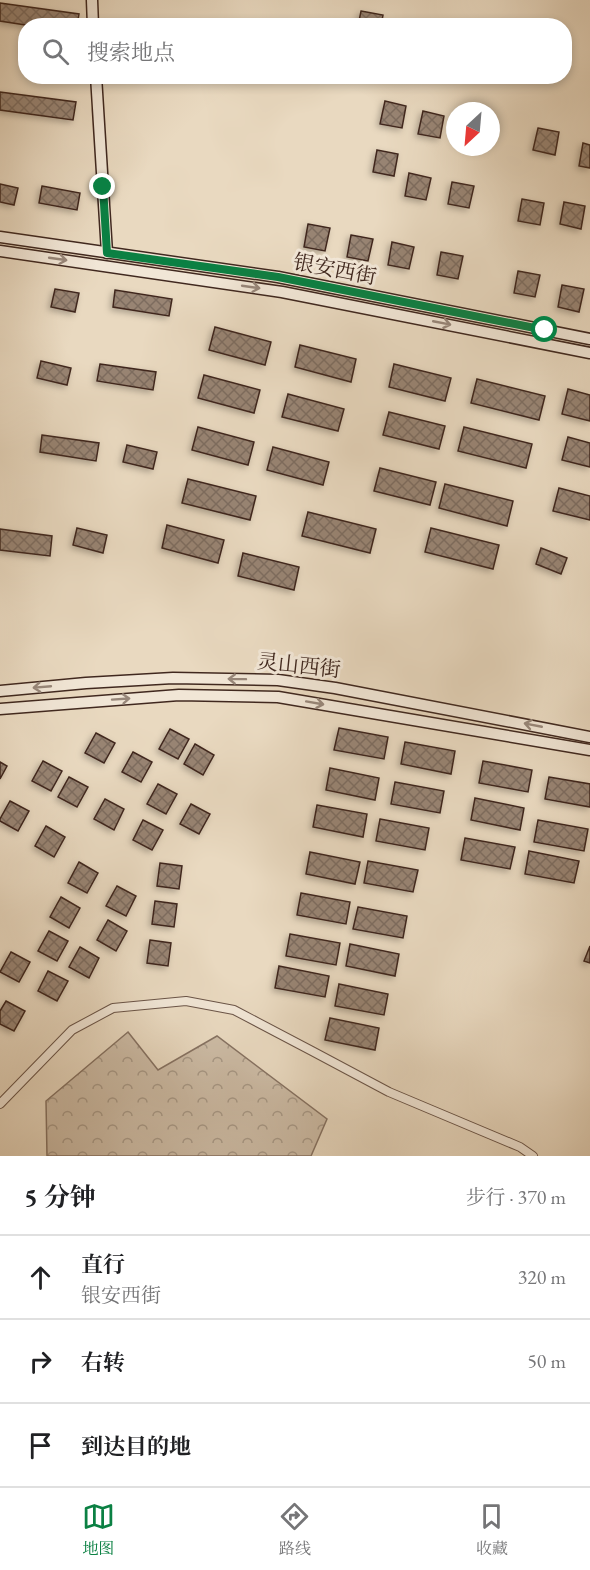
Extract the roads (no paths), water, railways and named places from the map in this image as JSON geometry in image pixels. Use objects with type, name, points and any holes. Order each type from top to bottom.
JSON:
[{"type":"main road","points":[[92,0],[93,18]]},
{"type":"main road","points":[[96,84],[107,253]]},
{"type":"main road","name":"银安西街","points":[[0,237],[278,277],[590,339]]},
{"type":"main road","name":"银安西街","points":[[0,251],[282,292],[590,352]]},
{"type":"main road","name":"灵山西街","points":[[0,691],[173,678],[278,680],[335,688],[590,737]]},
{"type":"main road","name":"灵山西街","points":[[0,709],[179,695],[278,697],[590,750]]},
{"type":"street","points":[[0,1104],[72,1030],[113,1008],[186,1001],[234,1011],[388,1092],[520,1148],[533,1156]]}]
